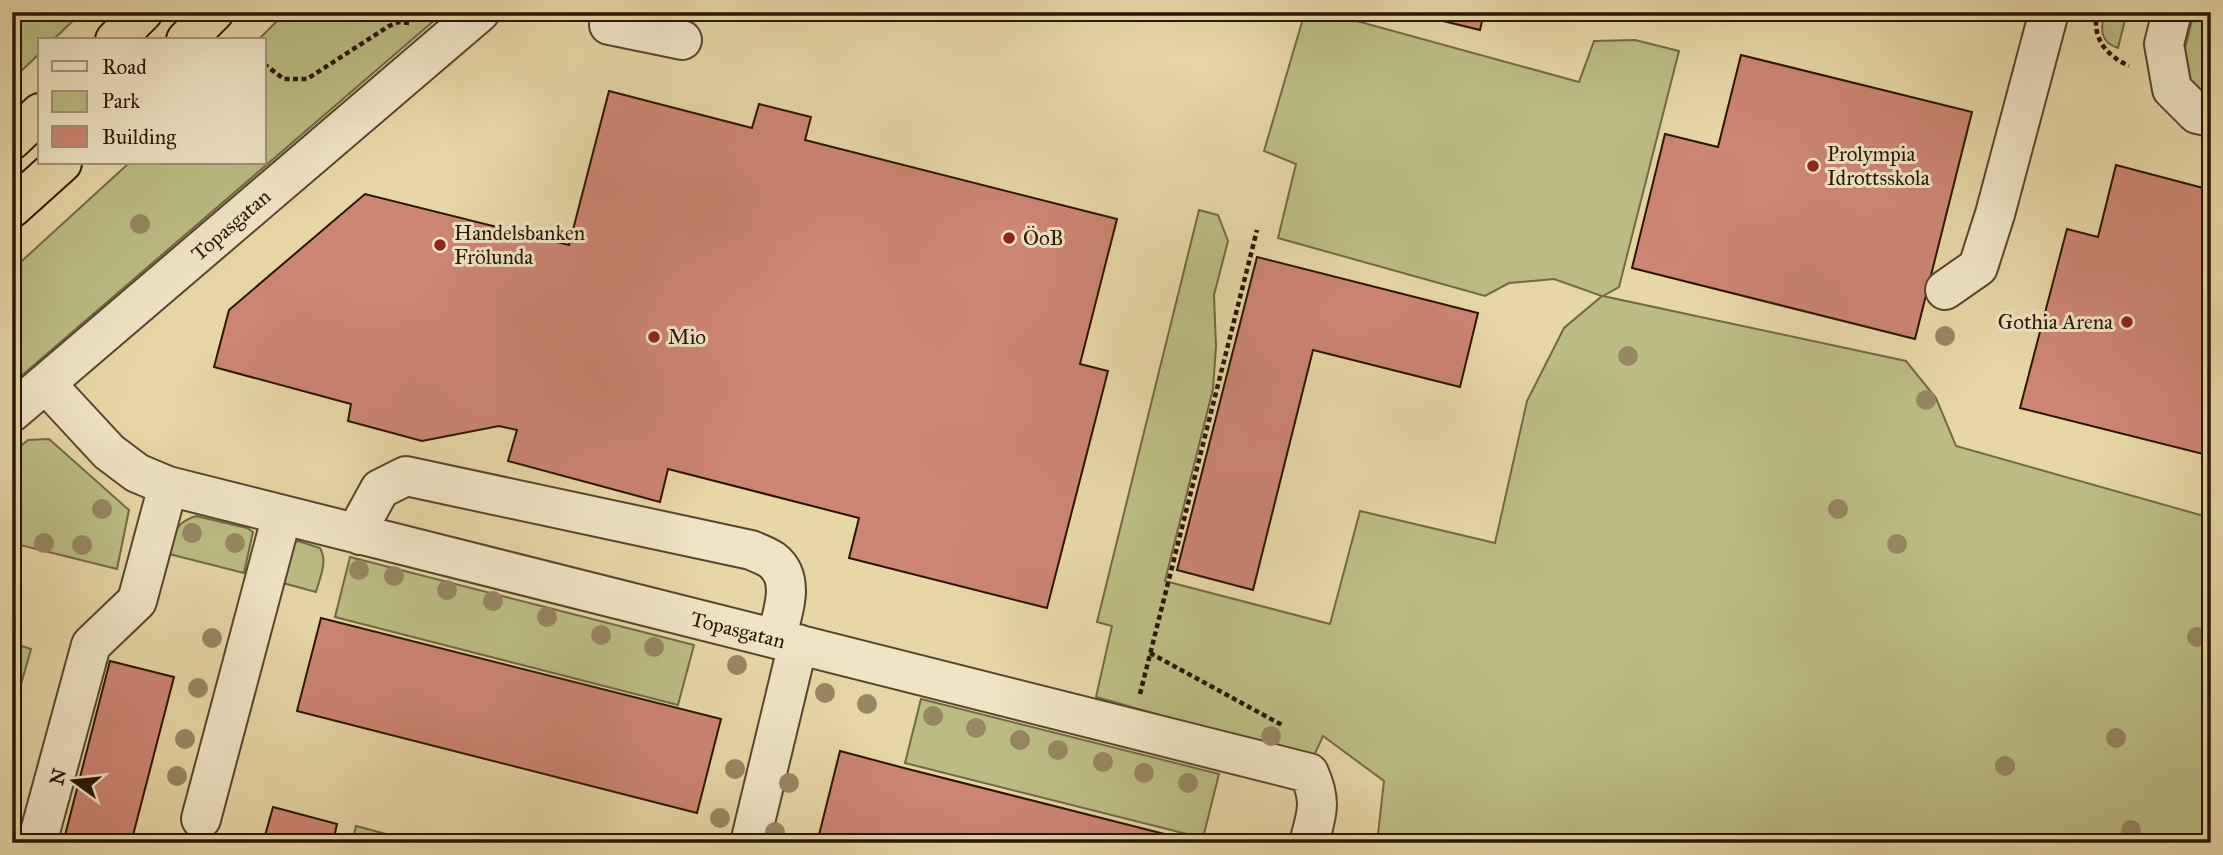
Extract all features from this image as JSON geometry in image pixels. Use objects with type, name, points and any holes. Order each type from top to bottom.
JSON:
[{"type":"highway","points":[[117,38],[144,12]]},
{"type":"highway","points":[[188,38],[214,12]]},
{"type":"highway","points":[[12,140],[38,115]]},
{"type":"highway","points":[[12,208],[61,164]]},
{"type":"street","name":"Topasgatan","points":[[12,412],[480,12]]},
{"type":"street","points":[[615,12],[609,25],[682,40]]},
{"type":"street","points":[[1945,290],[1978,267],[1995,214],[2049,12]]},
{"type":"street","points":[[2172,12],[2164,44],[2172,89],[2197,114],[2211,117]]},
{"type":"street","name":"Topasgatan","points":[[46,384],[109,452],[137,472],[168,486],[1291,769]]},
{"type":"street","points":[[360,535],[364,518],[380,489],[406,476],[751,550],[772,560],[783,573],[787,593],[787,642],[750,843]]},
{"type":"street","points":[[37,843],[91,645],[137,601],[168,486]]},
{"type":"street","points":[[201,819],[282,515]]},
{"type":"street","points":[[1291,769],[1318,793],[1317,815],[1309,843]]},
{"type":"path","points":[[2097,12],[2095,22],[2099,43],[2113,58],[2172,89]]},
{"type":"path","points":[[266,66],[284,79],[307,79],[399,22],[422,28],[440,46]]},
{"type":"path","points":[[1146,669],[1257,230]]},
{"type":"path","points":[[1150,653],[1282,724],[1291,769]]},
{"type":"green space","points":[[12,12],[82,12],[55,38],[38,38],[38,55],[12,80]]},
{"type":"green space","points":[[286,12],[444,12],[12,384],[12,270],[128,164],[266,164],[266,38],[260,38]]},
{"type":"green space","points":[[1305,12],[1324,12],[1579,82],[1594,41],[1635,40],[1679,51],[1619,287],[1603,296],[1906,361],[1936,398],[1956,446],[2211,518],[2211,843],[1377,843],[1384,781],[1323,736],[1313,758],[1096,697],[1112,626],[1097,622],[1199,210],[1218,215],[1228,241],[1214,295],[1216,346],[1213,389],[1165,581],[1330,624],[1360,511],[1495,543],[1527,401],[1564,328],[1602,296],[1554,279],[1509,283],[1485,296],[1278,238],[1296,164],[1264,151]]},
{"type":"green space","points":[[2104,12],[2127,12],[2118,48],[2104,38]]},
{"type":"green space","points":[[2194,12],[2211,12],[2211,98],[2202,96],[2189,86],[2183,56]]},
{"type":"green space","points":[[49,439],[129,510],[117,569],[12,543],[12,453],[28,440]]},
{"type":"green space","points":[[196,516],[247,528],[253,532],[244,573],[169,554],[179,526]]},
{"type":"green space","points":[[298,541],[320,548],[322,553],[323,570],[316,592],[279,582],[292,543]]},
{"type":"green space","points":[[350,557],[694,645],[678,705],[335,617]]},
{"type":"green space","points":[[12,643],[31,649],[12,716]]},
{"type":"green space","points":[[921,699],[1219,774],[1203,838],[905,763]]},
{"type":"green space","points":[[356,826],[420,843],[352,843]]},
{"type":"building","points":[[1406,12],[1484,12],[1480,30]]},
{"type":"building","points":[[1741,55],[1972,112],[1915,339],[1632,268],[1665,134],[1718,147]]},
{"type":"building","name":"Mio","points":[[609,91],[752,128],[759,104],[811,117],[805,140],[1117,219],[1080,364],[1108,371],[1047,608],[849,558],[859,518],[668,469],[660,502],[508,461],[517,430],[499,426],[422,441],[348,421],[351,404],[214,367],[229,310],[365,194],[569,245]]},
{"type":"building","name":"Gothia Arena","points":[[2116,165],[2207,189],[2211,174],[2211,456],[2020,408],[2067,229],[2098,237]]},
{"type":"building","points":[[1257,257],[1478,313],[1460,387],[1313,350],[1253,590],[1177,570]]},
{"type":"building","points":[[321,618],[721,719],[697,813],[297,711]]},
{"type":"building","points":[[110,661],[174,677],[131,843],[63,843]]},
{"type":"building","points":[[840,751],[904,768],[1200,843],[817,843]]},
{"type":"building","points":[[273,807],[337,824],[333,843],[263,843]]},
{"type":"place","name":"Prolympia Idrottsskola","points":[[1813,166]]},
{"type":"place","name":"ÖoB","points":[[1009,238]]},
{"type":"place","name":"Handelsbanken Frölunda","points":[[440,245]]},
{"type":"place","name":"Gothia Arena","points":[[2127,322]]},
{"type":"place","name":"Mio","points":[[654,337]]}]
